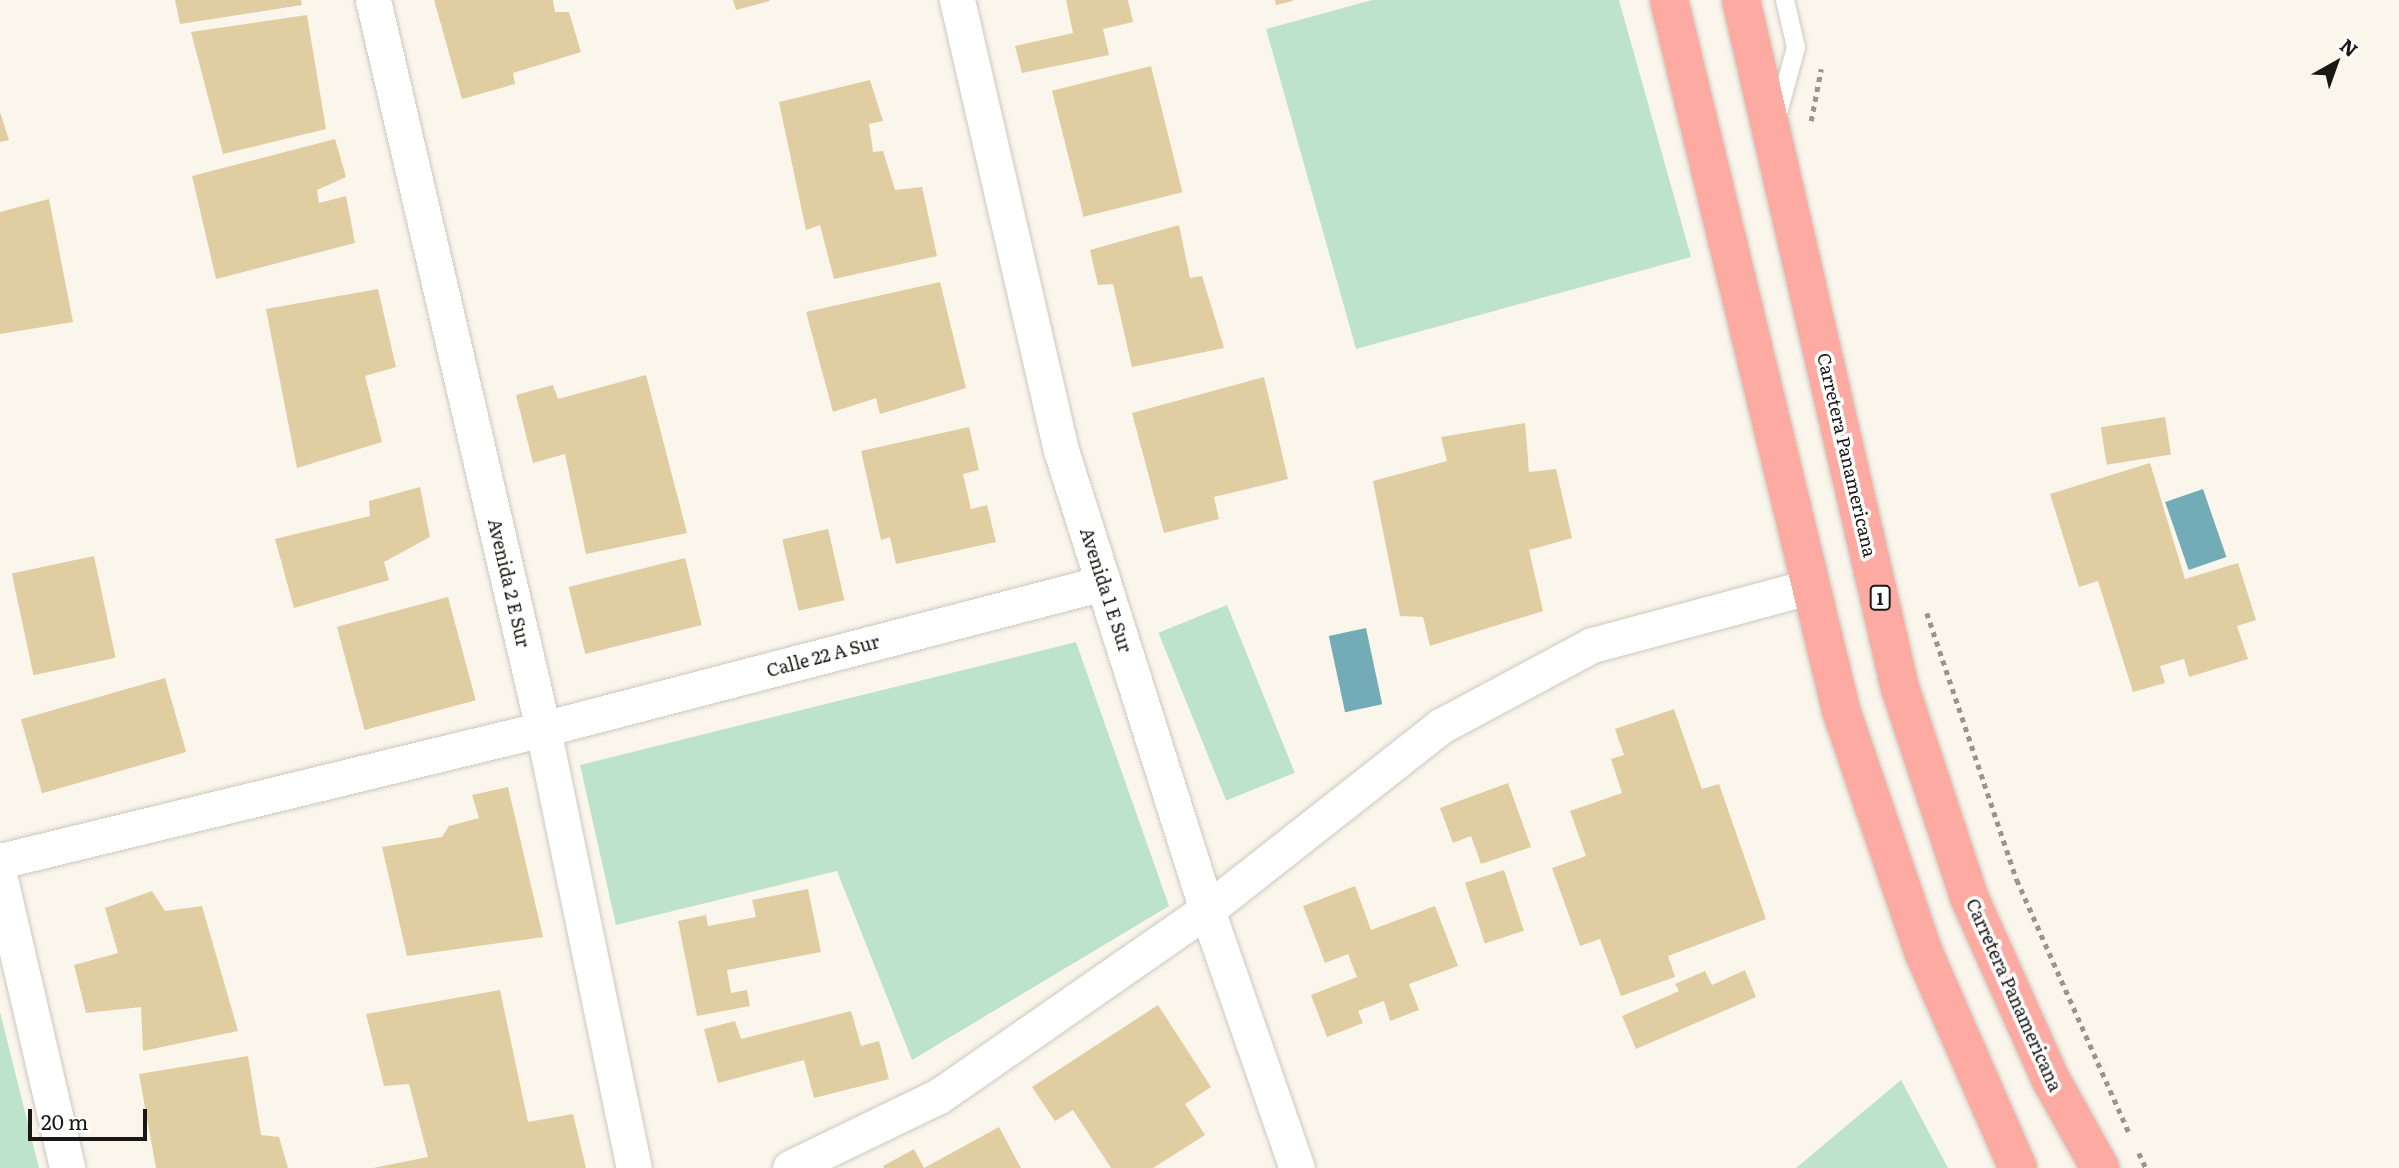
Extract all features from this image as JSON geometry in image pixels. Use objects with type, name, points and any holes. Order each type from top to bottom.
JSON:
[{"type":"highway","points":[[1669,0],[1809,587],[1880,831],[1923,951],[2018,1168]]},
{"type":"highway","name":"Carretera Panamericana","points":[[1741,0],[1900,688],[1969,897],[2051,1080],[2100,1168]]},
{"type":"street","name":"Avenida 2 E Sur","points":[[373,0],[543,729],[634,1168]]},
{"type":"street","name":"Avenida 1 E Sur","points":[[957,0],[1061,450],[1207,910],[1297,1168]]},
{"type":"street","name":"Calle 22 A Sur","points":[[0,861],[543,729],[1103,583]]},
{"type":"street","points":[[790,1168],[939,1096],[1207,910],[1441,726],[1592,645],[1809,587]]},
{"type":"street","points":[[0,878],[67,1168]]},
{"type":"lane","points":[[1773,134],[1796,47],[1785,0]]},
{"type":"path","points":[[1813,134],[1811,123],[1823,76],[1820,64]]},
{"type":"path","points":[[1925,607],[2018,880],[2147,1168]]},
{"type":"green space","points":[[1372,0],[1619,0],[1691,257],[1356,349],[1266,29]]},
{"type":"green space","points":[[1227,605],[1295,773],[1226,801],[1158,633]]},
{"type":"green space","points":[[1076,642],[1169,906],[912,1060],[837,871],[616,925],[580,765]]},
{"type":"green space","points":[[0,1012],[39,1168],[0,1168]]},
{"type":"green space","points":[[1901,1080],[1948,1168],[1796,1168]]},
{"type":"water","points":[[2203,489],[2226,557],[2189,570],[2165,502]]},
{"type":"water","points":[[1366,628],[1382,704],[1345,712],[1329,636]]},
{"type":"building","points":[[175,0],[301,0],[302,5],[180,24]]},
{"type":"building","points":[[434,0],[553,0],[555,12],[569,12],[581,52],[513,73],[515,84],[462,99]]},
{"type":"building","points":[[733,0],[769,0],[770,1],[736,10]]},
{"type":"building","points":[[1066,0],[1128,0],[1133,22],[1103,29],[1109,55],[1022,73],[1015,46],[1073,33]]},
{"type":"building","points":[[1275,0],[1293,0],[1293,1],[1276,5]]},
{"type":"building","points":[[307,15],[326,129],[223,154],[191,32]]},
{"type":"building","points":[[1151,66],[1182,192],[1083,217],[1052,91]]},
{"type":"building","points":[[870,80],[883,121],[869,124],[873,152],[883,151],[895,190],[922,187],[937,256],[834,279],[820,225],[806,230],[779,102]]},
{"type":"building","points":[[0,112],[9,140],[0,142]]},
{"type":"building","points":[[335,139],[346,177],[317,190],[319,203],[346,196],[355,243],[216,279],[192,176]]},
{"type":"building","points":[[49,199],[73,322],[0,334],[0,212]]},
{"type":"building","points":[[1179,225],[1190,278],[1202,276],[1224,348],[1132,367],[1113,284],[1098,285],[1090,250]]},
{"type":"building","points":[[940,282],[966,388],[880,414],[876,398],[833,412],[806,312]]},
{"type":"building","points":[[378,289],[396,367],[365,376],[382,442],[297,468],[266,309]]},
{"type":"building","points":[[646,375],[687,533],[586,554],[565,454],[533,463],[516,395],[553,385],[558,399]]},
{"type":"building","points":[[1264,377],[1288,479],[1214,497],[1219,519],[1164,533],[1132,413]]},
{"type":"building","points":[[2165,417],[2171,455],[2107,465],[2101,427]]},
{"type":"building","points":[[1525,423],[1529,472],[1556,469],[1572,538],[1529,550],[1543,611],[1430,646],[1423,617],[1400,616],[1373,481],[1447,461],[1441,437]]},
{"type":"building","points":[[969,427],[979,470],[963,474],[971,509],[987,505],[996,542],[896,564],[890,537],[881,540],[861,451]]},
{"type":"building","points":[[2150,463],[2185,579],[2238,563],[2256,620],[2237,626],[2248,659],[2189,677],[2184,659],[2160,666],[2165,683],[2133,692],[2098,581],[2079,587],[2050,494]]},
{"type":"building","points":[[420,487],[430,537],[384,562],[389,580],[294,608],[275,539],[370,516],[369,501]]},
{"type":"building","points":[[828,529],[844,600],[799,611],[782,540]]},
{"type":"building","points":[[94,556],[116,658],[33,675],[12,573]]},
{"type":"building","points":[[685,558],[702,625],[585,654],[569,587]]},
{"type":"building","points":[[448,597],[476,700],[365,730],[337,627]]},
{"type":"building","points":[[165,678],[186,752],[42,793],[21,719]]},
{"type":"building","points":[[1674,709],[1702,789],[1719,784],[1766,919],[1668,956],[1675,977],[1621,996],[1600,939],[1580,946],[1552,868],[1586,856],[1570,811],[1622,793],[1611,759],[1624,755],[1615,729]]},
{"type":"building","points":[[1508,783],[1531,847],[1481,864],[1471,836],[1453,843],[1440,808]]},
{"type":"building","points":[[508,787],[543,937],[407,956],[382,847],[442,837],[449,826],[479,818],[472,795]]},
{"type":"building","points":[[1504,870],[1524,931],[1485,944],[1465,883]]},
{"type":"building","points":[[1355,886],[1371,930],[1435,906],[1458,966],[1409,984],[1419,1010],[1390,1021],[1384,1001],[1358,1011],[1363,1023],[1327,1037],[1311,995],[1357,977],[1348,954],[1325,963],[1303,906]]},
{"type":"building","points":[[808,889],[821,952],[727,970],[731,993],[747,990],[750,1006],[697,1016],[678,921],[706,915],[708,926],[756,917],[752,900]]},
{"type":"building","points":[[152,891],[165,911],[202,906],[238,1031],[143,1051],[141,1007],[86,1013],[74,965],[118,953],[105,908]]},
{"type":"building","points":[[1745,970],[1756,997],[1636,1049],[1622,1016],[1679,991],[1675,984],[1705,971],[1712,985]]},
{"type":"building","points":[[500,990],[528,1122],[573,1114],[586,1168],[373,1168],[428,1157],[409,1084],[384,1086],[366,1014]]},
{"type":"building","points":[[1158,1005],[1211,1087],[1185,1104],[1205,1135],[1153,1168],[1111,1168],[1073,1110],[1055,1121],[1032,1087]]},
{"type":"building","points":[[851,1011],[861,1046],[879,1041],[889,1079],[814,1098],[804,1060],[718,1083],[704,1029],[735,1021],[741,1039]]},
{"type":"building","points":[[248,1056],[261,1135],[279,1137],[288,1168],[156,1168],[139,1074]]},
{"type":"building","points":[[999,1127],[1021,1168],[924,1168]]},
{"type":"building","points":[[914,1149],[924,1168],[884,1168],[883,1166]]}]
